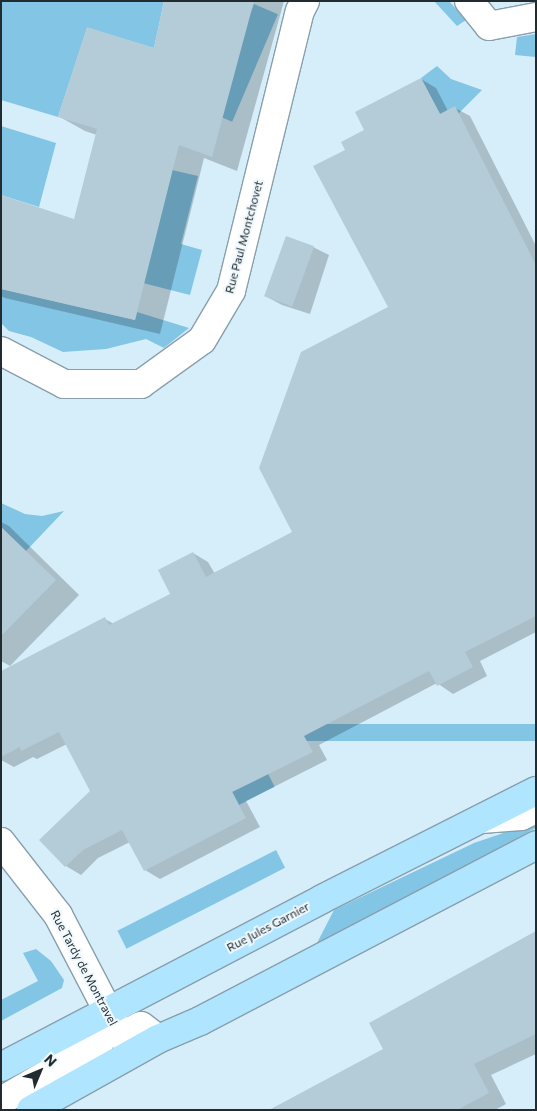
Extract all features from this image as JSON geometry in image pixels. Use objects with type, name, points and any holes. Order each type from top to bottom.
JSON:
[{"type":"main road","name":"Rue Jules Garnier","points":[[1,1067],[536,791]]},
{"type":"main road","points":[[31,1110],[158,1040],[200,1021],[536,846]]},
{"type":"street","name":"Rue Paul Montchovet","points":[[1,351],[64,384],[141,384],[202,340],[231,291],[300,11],[305,1]]},
{"type":"street","points":[[469,1],[489,26],[536,17]]},
{"type":"street","points":[[481,819],[520,816],[536,809]]},
{"type":"street","name":"Rue Tardy de Montravel","points":[[1,842],[58,915],[121,1036],[141,1026],[158,1040]]},
{"type":"street","points":[[1,1101],[99,1044],[109,1010]]},
{"type":"shaded area","points":[[1,1],[164,1],[154,48],[87,28],[58,117],[1,100]]},
{"type":"shaded area","points":[[434,1],[449,1],[466,20],[457,26]]},
{"type":"shaded area","points":[[254,4],[278,14],[232,122],[208,112]]},
{"type":"shaded area","points":[[536,34],[536,57],[515,55],[517,37]]},
{"type":"shaded area","points":[[437,66],[451,79],[482,90],[459,113],[440,114],[421,78]]},
{"type":"shaded area","points":[[1,126],[56,143],[39,207],[1,195]]},
{"type":"shaded area","points":[[172,170],[198,176],[181,244],[202,250],[190,295],[143,283]]},
{"type":"shaded area","points":[[1,289],[135,320],[137,312],[189,328],[164,348],[146,339],[106,349],[63,352],[31,337],[9,331],[1,323]]},
{"type":"shaded area","points":[[1,503],[25,514],[42,516],[64,511],[26,551],[1,527]]},
{"type":"shaded area","points":[[286,724],[536,724],[536,741],[286,741]]},
{"type":"shaded area","points":[[261,760],[275,787],[239,805],[225,778]]},
{"type":"shaded area","points":[[536,822],[536,828],[315,947],[334,910],[474,843]]},
{"type":"shaded area","points":[[276,850],[285,868],[126,949],[117,931]]},
{"type":"shaded area","points":[[36,949],[51,961],[64,980],[62,988],[1,1021],[1,1000],[38,981],[23,953]]},
{"type":"building","points":[[164,1],[254,1],[212,157],[179,145],[135,320],[1,289],[1,195],[74,219],[97,129],[58,117],[87,27],[154,48]]},
{"type":"building","points":[[421,78],[440,114],[455,106],[536,265],[536,616],[465,652],[473,667],[437,686],[429,671],[304,736],[313,752],[232,792],[246,818],[144,871],[122,830],[83,850],[65,867],[39,840],[90,791],[59,732],[21,751],[20,747],[1,757],[1,671],[105,617],[109,625],[170,594],[158,570],[193,552],[206,577],[292,532],[259,468],[301,352],[388,307],[313,166],[345,150],[341,142],[364,130],[355,112]]},
{"type":"building","points":[[286,236],[314,246],[292,306],[264,296]]},
{"type":"building","points":[[1,527],[56,580],[1,636]]},
{"type":"building","points":[[536,931],[536,1034],[474,1064],[489,1093],[457,1110],[269,1110],[383,1049],[369,1023]]}]
